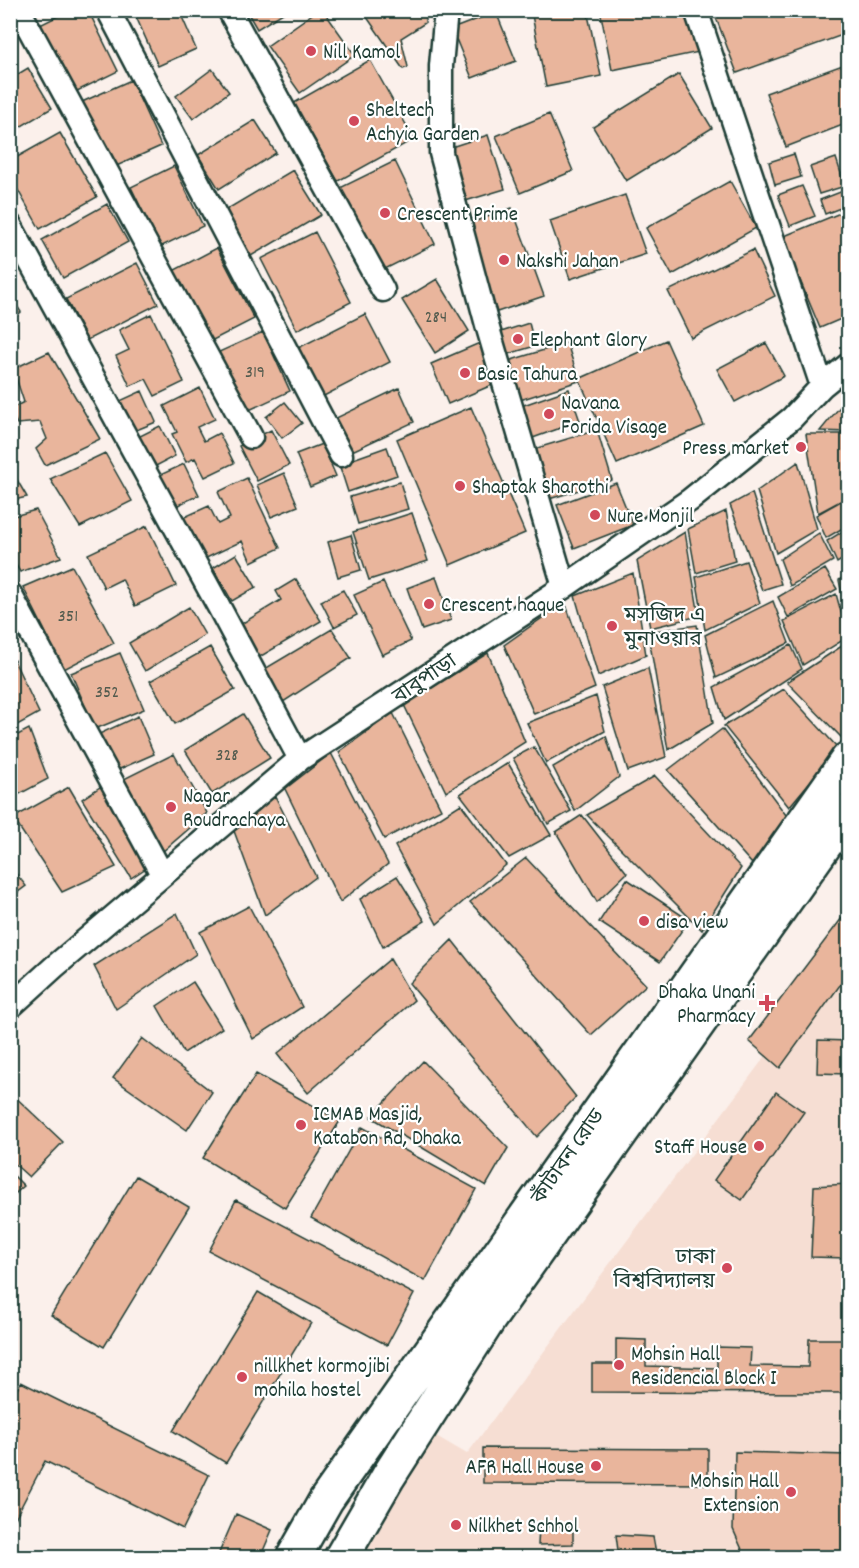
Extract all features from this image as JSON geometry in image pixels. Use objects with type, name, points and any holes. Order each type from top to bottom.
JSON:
[{"type":"main road","name":"কাঁটাবন রোড","points":[[341,1557],[387,1477],[476,1311],[849,759]]},
{"type":"main road","name":"কাঁটাবন রোড","points":[[293,1557],[326,1500],[476,1311],[849,812]]},
{"type":"street","points":[[19,10],[251,437]]},
{"type":"street","points":[[108,10],[341,455]]},
{"type":"street","points":[[230,10],[383,290]]},
{"type":"street","points":[[446,10],[441,66],[441,153],[484,314],[564,587]]},
{"type":"street","points":[[696,10],[822,386]]},
{"type":"street","points":[[10,225],[300,759]]},
{"type":"street","name":"বাবুপাড়া","points":[[10,1007],[54,966],[300,759],[564,587],[690,500],[792,418],[822,386],[848,368]]},
{"type":"street","points":[[10,594],[162,874]]},
{"type":"shaded area","name":"ঢাকা বিশ্ববিদ্যালয়","points":[[848,946],[848,1557],[356,1558],[431,1433],[467,1454]]},
{"type":"building","points":[[70,10],[88,10],[118,71],[67,96],[34,28]]},
{"type":"building","points":[[133,10],[179,10],[196,49],[158,66]]},
{"type":"building","points":[[246,10],[288,10],[257,29]]},
{"type":"building","name":"Nill Kamol","points":[[318,10],[323,10],[355,55],[300,93],[267,46]]},
{"type":"building","points":[[362,10],[425,10],[425,23],[401,38],[408,67],[403,69]]},
{"type":"building","points":[[531,10],[587,10],[601,76],[546,87]]},
{"type":"building","points":[[600,10],[690,10],[699,52],[612,70]]},
{"type":"building","points":[[713,10],[848,10],[848,33],[737,73]]},
{"type":"building","points":[[496,12],[516,61],[472,78],[452,29]]},
{"type":"building","name":"Sheltech Achyia Garden","points":[[370,60],[414,139],[338,181],[294,103]]},
{"type":"building","points":[[848,63],[848,123],[786,147],[766,93]]},
{"type":"building","points":[[28,68],[52,108],[10,133],[10,79]]},
{"type":"building","points":[[212,69],[229,92],[193,119],[176,96]]},
{"type":"building","points":[[679,74],[712,128],[626,181],[593,127]]},
{"type":"building","points":[[131,80],[161,146],[112,168],[82,102]]},
{"type":"building","points":[[549,114],[573,171],[520,193],[496,136]]},
{"type":"building","points":[[255,120],[276,153],[219,189],[198,155]]},
{"type":"building","points":[[60,133],[97,197],[40,229],[10,176],[10,161]]},
{"type":"building","points":[[488,135],[505,189],[462,202],[445,149]]},
{"type":"building","points":[[794,154],[801,177],[775,185],[769,162]]},
{"type":"building","points":[[836,158],[845,186],[819,194],[810,167]]},
{"type":"building","name":"Crescent Prime","points":[[395,161],[435,244],[379,272],[338,189]]},
{"type":"building","points":[[174,166],[203,226],[160,247],[131,187]]},
{"type":"building","points":[[293,170],[321,215],[251,256],[224,211]]},
{"type":"building","points":[[730,181],[756,228],[672,275],[646,228]]},
{"type":"building","points":[[802,186],[815,216],[790,226],[778,195]]},
{"type":"building","points":[[848,189],[848,205],[825,214],[820,200]]},
{"type":"building","points":[[625,195],[646,254],[570,279],[550,221]]},
{"type":"building","points":[[107,204],[128,242],[63,278],[42,240]]},
{"type":"building","name":"Nakshi Jahan","points":[[512,208],[544,296],[497,312],[465,225]]},
{"type":"building","points":[[845,211],[848,219],[848,316],[820,328],[782,237]]},
{"type":"building","points":[[315,232],[351,302],[297,330],[261,259]]},
{"type":"building","points":[[217,248],[254,319],[209,342],[173,271]]},
{"type":"building","points":[[753,250],[775,296],[691,338],[668,291]]},
{"type":"building","points":[[137,263],[158,304],[87,340],[66,299]]},
{"type":"building","points":[[437,279],[469,331],[435,353],[402,300]]},
{"type":"building","points":[[10,295],[21,312],[10,322]]},
{"type":"building","points":[[151,314],[184,382],[155,396],[146,379],[130,386],[116,356],[129,350],[119,330]]},
{"type":"building","points":[[365,314],[390,362],[320,398],[296,349]]},
{"type":"building","name":"Elephant Glory","points":[[529,323],[535,346],[508,354],[501,332]]},
{"type":"building","points":[[263,332],[290,391],[247,411],[219,352]]},
{"type":"building","points":[[666,340],[704,426],[617,464],[579,379]]},
{"type":"building","name":"Basic Tahura","points":[[482,342],[499,382],[448,404],[431,364]]},
{"type":"building","points":[[567,343],[579,381],[520,400],[508,361]]},
{"type":"building","points":[[766,343],[784,376],[735,402],[717,369]]},
{"type":"building","points":[[49,352],[100,439],[45,465],[36,449],[47,439],[40,422],[17,424],[10,409],[24,402],[13,369]]},
{"type":"building","points":[[200,388],[215,419],[197,427],[204,441],[219,433],[234,463],[205,477],[195,458],[186,462],[172,434],[177,432],[164,406]]},
{"type":"building","points":[[399,388],[414,422],[350,452],[334,419]]},
{"type":"building","name":"Navana Forida Visage","points":[[569,389],[580,421],[530,439],[518,407]]},
{"type":"building","points":[[142,391],[156,422],[134,431],[120,401]]},
{"type":"building","points":[[848,397],[848,432],[820,431]]},
{"type":"building","points":[[285,402],[302,423],[282,438],[266,417]]},
{"type":"building","name":"Shaptak Sharothi","points":[[471,407],[525,533],[450,565],[397,439]]},
{"type":"building","points":[[160,426],[175,456],[154,467],[138,437]]},
{"type":"building","points":[[271,430],[289,465],[257,481],[239,446]]},
{"type":"building","points":[[597,430],[612,480],[549,499],[534,449]]},
{"type":"building","points":[[806,434],[848,434],[848,497],[818,513]]},
{"type":"building","points":[[322,444],[336,476],[310,487],[296,454]]},
{"type":"building","points":[[387,447],[397,475],[348,492],[339,464]]},
{"type":"building","points":[[105,453],[132,501],[80,527],[50,479]]},
{"type":"building","points":[[798,462],[817,529],[776,553],[757,491]]},
{"type":"building","points":[[184,464],[199,495],[174,507],[158,476]]},
{"type":"building","points":[[10,468],[27,497],[10,501]]},
{"type":"building","points":[[284,473],[298,506],[271,517],[257,485]]},
{"type":"building","points":[[247,478],[280,548],[251,562],[242,541],[200,561],[180,519],[209,506],[218,524],[230,518],[218,492]]},
{"type":"building","points":[[400,482],[408,509],[358,524],[350,497]]},
{"type":"building","name":"Nure Monjil","points":[[616,483],[633,525],[574,548],[557,505]]},
{"type":"building","points":[[752,493],[781,584],[762,590],[730,505]]},
{"type":"building","points":[[848,497],[848,525],[826,538],[816,515]]},
{"type":"building","points":[[36,510],[61,557],[20,572],[10,555],[10,517]]},
{"type":"building","points":[[726,511],[735,561],[696,573],[688,529]]},
{"type":"building","points":[[412,513],[428,561],[369,580],[353,532]]},
{"type":"building","points":[[147,526],[176,586],[135,606],[122,579],[104,588],[88,554]]},
{"type":"building","points":[[848,528],[848,556],[837,563],[827,541]]},
{"type":"building","points":[[685,532],[699,616],[650,628],[637,561]]},
{"type":"building","points":[[819,533],[833,561],[790,586],[780,559]]},
{"type":"building","points":[[351,535],[361,570],[338,577],[328,542]]},
{"type":"building","points":[[236,554],[256,587],[232,601],[213,568]]},
{"type":"building","points":[[746,561],[760,603],[705,630],[696,577]]},
{"type":"building","points":[[72,566],[114,643],[64,669],[23,587]]},
{"type":"building","points":[[825,569],[837,589],[788,617],[778,597]]},
{"type":"building","name":"মসজিদ এ মুনাওয়ার","points":[[633,573],[646,655],[598,676],[575,596]]},
{"type":"building","points":[[848,574],[848,613],[846,615],[839,580]]},
{"type":"building","name":"Crescent haque","points":[[436,577],[451,620],[422,630],[407,588]]},
{"type":"building","points":[[296,579],[321,621],[256,659],[236,627],[281,600],[276,591]]},
{"type":"building","points":[[383,582],[411,641],[382,655],[354,595]]},
{"type":"building","points":[[343,590],[357,615],[334,627],[321,601]]},
{"type":"building","points":[[836,594],[848,637],[803,665],[784,621]]},
{"type":"building","points":[[773,601],[789,643],[716,678],[705,635]]},
{"type":"building","points":[[565,602],[595,688],[534,714],[504,645]]},
{"type":"building","points":[[189,607],[205,635],[145,671],[129,643]]},
{"type":"building","points":[[697,625],[713,723],[668,750],[648,632]]},
{"type":"building","points":[[332,629],[351,658],[277,706],[258,673]]},
{"type":"building","points":[[848,642],[848,732],[843,739],[787,682]]},
{"type":"building","points":[[791,645],[802,669],[724,720],[714,687]]},
{"type":"building","points":[[210,647],[235,690],[175,724],[150,681]]},
{"type":"building","points":[[10,652],[39,713],[10,729]]},
{"type":"building","points":[[120,653],[144,709],[95,729],[71,673]]},
{"type":"building","points":[[488,653],[525,742],[446,792],[404,705]]},
{"type":"building","points":[[648,668],[666,757],[628,771],[602,687]]},
{"type":"building","points":[[784,689],[838,748],[789,807],[724,726]]},
{"type":"building","points":[[596,696],[605,731],[546,763],[527,723]]},
{"type":"building","points":[[393,713],[441,809],[384,839],[339,752]]},
{"type":"building","points":[[243,714],[270,758],[212,794],[185,750]]},
{"type":"building","points":[[138,716],[154,754],[113,772],[97,735]]},
{"type":"building","points":[[29,729],[48,779],[10,799],[10,739]]},
{"type":"building","points":[[722,729],[789,819],[753,865],[668,770]]},
{"type":"building","points":[[606,736],[619,777],[575,811],[553,767]]},
{"type":"building","points":[[534,747],[571,811],[548,824],[513,758]]},
{"type":"building","points":[[331,753],[388,864],[340,902],[285,789]]},
{"type":"building","name":"Nagar Roudrachaya","points":[[174,754],[207,813],[162,852],[122,780]]},
{"type":"building","points":[[508,763],[551,835],[509,858],[460,794]]},
{"type":"building","points":[[655,776],[741,868],[702,930],[587,815]]},
{"type":"building","points":[[103,785],[152,864],[131,878],[82,799]]},
{"type":"building","points":[[69,787],[116,867],[62,892],[13,818]]},
{"type":"building","points":[[275,796],[316,877],[265,915],[234,831]]},
{"type":"building","points":[[461,804],[506,865],[437,924],[395,846]]},
{"type":"building","points":[[582,815],[627,873],[597,902],[556,832]]},
{"type":"building","points":[[526,858],[646,985],[591,1035],[470,902]]},
{"type":"building","points":[[10,866],[26,886],[10,898]]},
{"type":"building","points":[[397,876],[425,921],[383,947],[360,899]]},
{"type":"building","name":"disa view","points":[[627,879],[689,920],[660,962],[599,922]]},
{"type":"building","points":[[249,906],[302,1007],[253,1039],[200,932]]},
{"type":"building","points":[[848,910],[848,974],[780,1068],[749,1041]]},
{"type":"building","points":[[177,913],[196,954],[116,1009],[94,966]]},
{"type":"building","points":[[452,940],[576,1097],[537,1137],[409,983]]},
{"type":"building","points":[[390,959],[414,1000],[308,1093],[277,1054]]},
{"type":"building","points":[[193,982],[222,1028],[184,1053],[157,1006]]},
{"type":"building","points":[[142,1038],[212,1092],[187,1130],[113,1078]]},
{"type":"building","points":[[818,1040],[848,1041],[848,1074],[817,1073]]},
{"type":"building","points":[[423,1061],[508,1148],[486,1186],[371,1117]]},
{"type":"building","points":[[256,1074],[340,1121],[285,1208],[203,1158]]},
{"type":"building","points":[[10,1092],[63,1142],[29,1177],[10,1160]]},
{"type":"building","name":"Staff House","points":[[776,1092],[804,1112],[742,1200],[714,1180]]},
{"type":"building","points":[[362,1127],[476,1189],[425,1281],[311,1218]]},
{"type":"building","points":[[10,1172],[24,1186],[10,1198]]},
{"type":"building","points":[[136,1176],[189,1207],[104,1347],[51,1315]]},
{"type":"building","points":[[848,1184],[848,1258],[811,1257],[814,1186]]},
{"type":"building","points":[[236,1200],[414,1294],[387,1345],[209,1251]]},
{"type":"building","name":"nillkhet kormojibi mohila hostel","points":[[258,1292],[311,1323],[226,1463],[173,1431]]},
{"type":"building","name":"Mohsin Hall Residencial Block I","points":[[616,1339],[646,1340],[646,1366],[717,1368],[717,1347],[751,1348],[750,1366],[808,1367],[809,1339],[848,1339],[848,1393],[592,1392],[592,1364],[616,1364]]},
{"type":"building","points":[[21,1382],[209,1475],[183,1529],[45,1461],[10,1528],[10,1403]]},
{"type":"building","name":"AFR Hall House","points":[[483,1448],[708,1449],[708,1484],[483,1483]]},
{"type":"building","name":"Mohsin Hall Extension","points":[[735,1452],[848,1455],[848,1556],[744,1554],[733,1529]]},
{"type":"building","points":[[236,1514],[272,1530],[260,1558],[228,1558],[219,1553]]},
{"type":"building","points":[[573,1526],[573,1544],[538,1545],[539,1527]]},
{"type":"building","points":[[616,1535],[653,1537],[657,1558],[619,1558]]},
{"type":"place","name":"Nill Kamol","points":[[311,51]]},
{"type":"place","name":"Sheltech Achyia Garden","points":[[354,121]]},
{"type":"place","name":"Crescent Prime","points":[[385,213]]},
{"type":"place","name":"Nakshi Jahan","points":[[504,260]]},
{"type":"place","name":"Elephant Glory","points":[[518,339]]},
{"type":"place","name":"Basic Tahura","points":[[465,373]]},
{"type":"place","name":"Navana Forida Visage","points":[[549,414]]},
{"type":"place","name":"Press market","points":[[801,447]]},
{"type":"place","name":"Shaptak Sharothi","points":[[460,486]]},
{"type":"place","name":"Nure Monjil","points":[[595,515]]},
{"type":"place","name":"Crescent haque","points":[[429,604]]},
{"type":"place","name":"মসজিদ এ মুনাওয়ার","points":[[612,626]]},
{"type":"place","name":"Nagar Roudrachaya","points":[[171,807]]},
{"type":"place","name":"disa view","points":[[644,921]]},
{"type":"place","name":"Dhaka Unani Pharmacy","points":[[767,1003]]},
{"type":"place","name":"ICMAB Masjid, Katabon Rd, Dhaka","points":[[301,1125]]},
{"type":"place","name":"Staff House","points":[[759,1146]]},
{"type":"place","name":"ঢাকা বিশ্ববিদ্যালয়","points":[[727,1268]]},
{"type":"place","name":"Mohsin Hall Residencial Block I","points":[[619,1365]]},
{"type":"place","name":"nillkhet kormojibi mohila hostel","points":[[242,1377]]},
{"type":"place","name":"AFR Hall House","points":[[596,1466]]},
{"type":"place","name":"Mohsin Hall Extension","points":[[791,1492]]},
{"type":"place","name":"Nilkhet Schhol","points":[[456,1525]]}]
